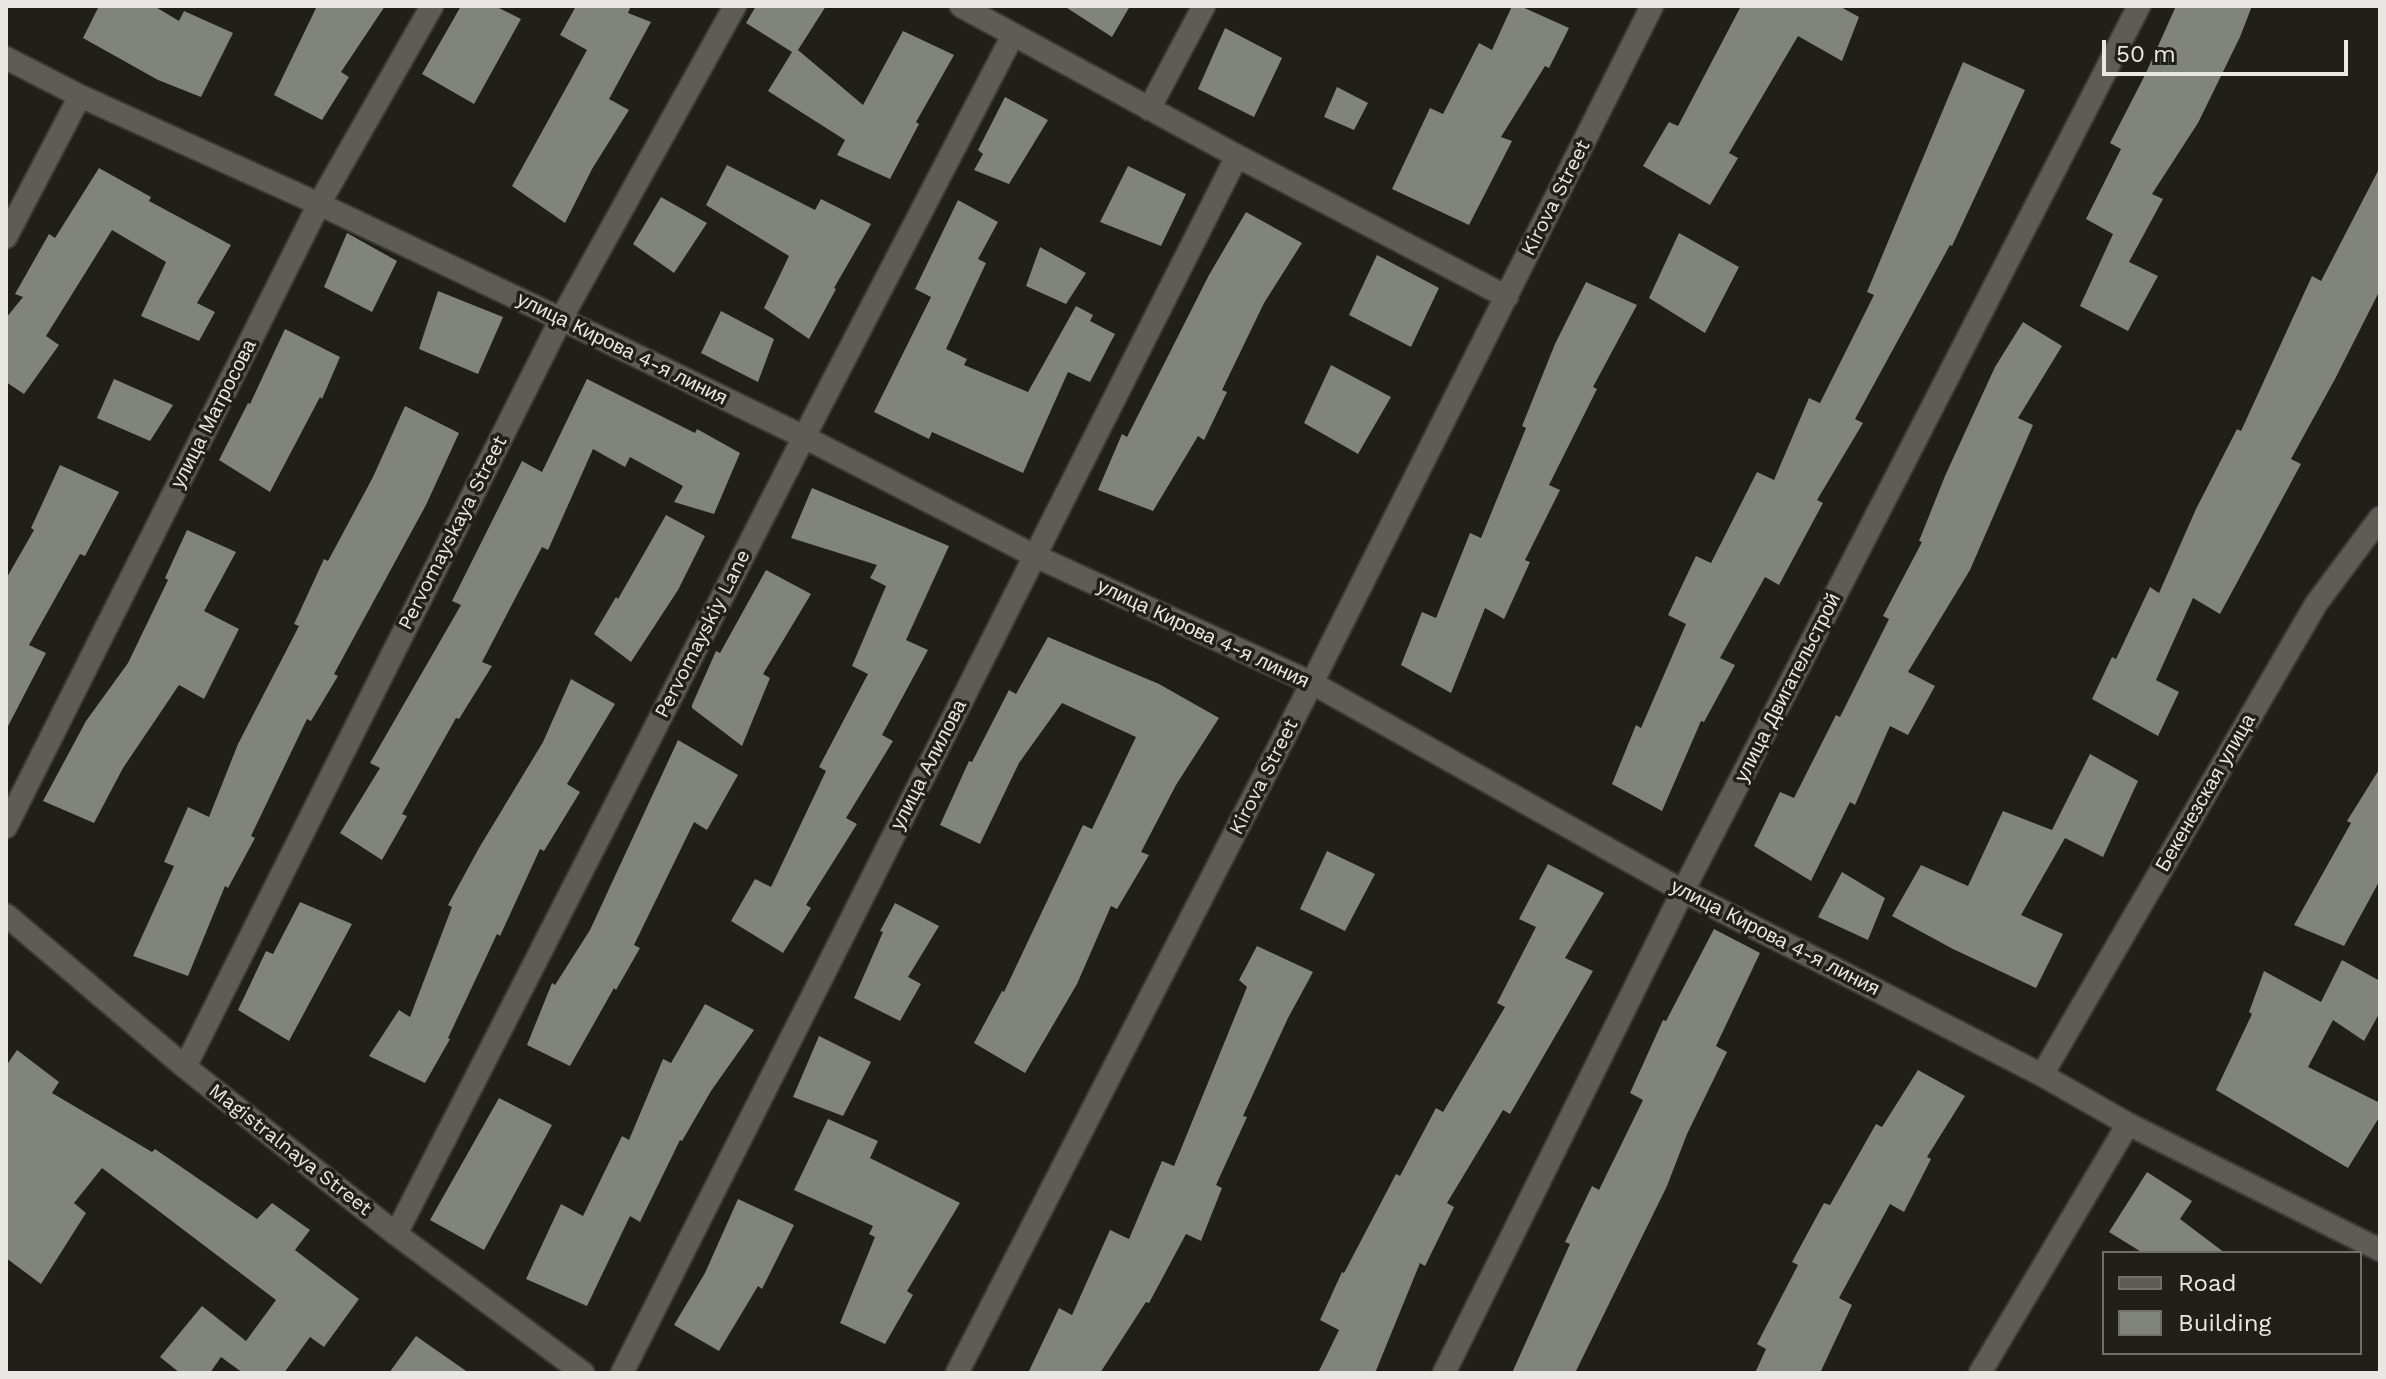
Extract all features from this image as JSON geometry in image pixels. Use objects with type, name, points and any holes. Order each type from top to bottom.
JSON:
[{"type":"street","name":"улица Матросова","points":[[6,827],[319,204],[432,6]]},
{"type":"street","name":"Pervomayskaya Street","points":[[185,1067],[561,319],[735,6]]},
{"type":"street","points":[[961,6],[1237,156],[1507,297]]},
{"type":"street","points":[[1149,109],[1204,6]]},
{"type":"street","name":"Kirova Street","points":[[957,1373],[1312,683],[1652,6]]},
{"type":"street","name":"улица Двигательстрой","points":[[1444,1373],[1683,891],[2139,6]]},
{"type":"street","name":"Pervomayskiy Lane","points":[[396,1234],[1013,35]]},
{"type":"street","name":"улица Кирова 4-я линия","points":[[6,58],[80,96],[319,204],[561,319],[804,437],[1035,556],[1312,683],[1683,891],[2042,1075],[2128,1124],[2380,1250]]},
{"type":"street","points":[[6,237],[80,96]]},
{"type":"street","name":"улица Алилова","points":[[622,1373],[1237,156]]},
{"type":"street","name":"Бекенезская улица","points":[[2042,1075],[2316,604],[2380,518]]},
{"type":"street","name":"Magistralnaya Street","points":[[6,915],[185,1067],[396,1234],[583,1373]]},
{"type":"street","points":[[1980,1373],[2128,1124]]},
{"type":"building","points":[[99,6],[154,6],[179,21],[184,11],[233,33],[201,97],[158,80],[83,38]]},
{"type":"building","points":[[317,6],[385,6],[341,72],[349,77],[322,120],[274,95]]},
{"type":"building","points":[[461,6],[495,6],[521,19],[474,104],[422,74]]},
{"type":"building","points":[[576,6],[631,6],[628,13],[651,22],[609,99],[629,110],[592,169],[565,223],[512,186],[587,50],[560,35]]},
{"type":"building","points":[[756,6],[826,6],[798,50],[863,105],[903,31],[954,55],[916,122],[919,124],[890,179],[837,155],[845,140],[768,91],[792,52],[746,23]]},
{"type":"building","points":[[1064,6],[1130,6],[1112,37]]},
{"type":"building","points":[[1512,6],[1520,6],[1569,28],[1549,68],[1545,66],[1501,137],[1512,141],[1469,225],[1392,189],[1430,108],[1443,114],[1479,43],[1492,50]]},
{"type":"building","points":[[1741,6],[1839,6],[1859,17],[1842,61],[1798,36],[1729,153],[1738,158],[1710,205],[1643,166],[1669,122],[1678,126]]},
{"type":"building","points":[[2176,6],[2252,6],[2198,123],[2152,194],[2163,199],[2129,262],[2158,276],[2128,331],[2080,306],[2113,234],[2086,219],[2121,149],[2110,143]]},
{"type":"building","points":[[1225,28],[1282,58],[1254,117],[1198,89]]},
{"type":"building","points":[[1963,62],[2025,90],[1952,246],[1855,419],[1863,423],[1817,500],[1823,503],[1779,585],[1765,577],[1720,658],[1735,665],[1704,722],[1701,721],[1662,811],[1612,784],[1636,725],[1641,728],[1686,624],[1668,615],[1696,556],[1711,563],[1757,472],[1774,480],[1809,398],[1820,403],[1874,295],[1867,292]]},
{"type":"building","points":[[1337,87],[1368,103],[1354,130],[1324,117]]},
{"type":"building","points":[[1005,97],[1048,120],[1009,184],[974,170],[983,154],[978,150]]},
{"type":"building","points":[[727,165],[815,210],[821,199],[871,224],[809,339],[764,308],[789,256],[706,205]]},
{"type":"building","points":[[1128,166],[1186,194],[1161,246],[1100,222]]},
{"type":"building","points":[[2380,167],[2380,290],[2291,459],[2301,464],[2220,614],[2193,598],[2156,680],[2179,692],[2158,736],[2092,699],[2112,657],[2116,659],[2150,587],[2159,593],[2196,509],[2237,429],[2241,431],[2312,276],[2321,281]]},
{"type":"building","points":[[99,168],[151,197],[149,201],[231,245],[197,303],[215,312],[199,341],[141,316],[166,262],[112,230],[46,336],[59,345],[24,394],[6,382],[6,318],[23,297],[15,294],[49,234],[55,238]]},
{"type":"building","points":[[661,197],[707,223],[674,273],[633,244]]},
{"type":"building","points":[[958,200],[998,222],[978,259],[986,263],[946,349],[967,359],[964,365],[1028,392],[1076,306],[1093,315],[1090,321],[1115,334],[1090,382],[1068,372],[1023,473],[932,432],[929,439],[874,412],[931,297],[915,289]]},
{"type":"building","points":[[1246,212],[1302,243],[1264,303],[1222,390],[1227,392],[1204,440],[1198,436],[1153,511],[1098,490],[1122,434],[1127,437],[1209,275]]},
{"type":"building","points":[[347,233],[397,261],[372,312],[324,287]]},
{"type":"building","points":[[1679,233],[1739,267],[1705,333],[1649,298]]},
{"type":"building","points":[[1040,247],[1086,273],[1066,304],[1026,286]]},
{"type":"building","points":[[1377,255],[1439,288],[1411,347],[1349,315]]},
{"type":"building","points":[[1586,282],[1637,305],[1593,387],[1597,389],[1549,485],[1560,490],[1525,560],[1530,562],[1504,619],[1485,608],[1451,693],[1401,665],[1422,612],[1436,618],[1470,533],[1481,538],[1526,428],[1522,426],[1555,344]]},
{"type":"building","points":[[438,291],[503,317],[478,374],[419,349]]},
{"type":"building","points":[[721,311],[774,339],[758,382],[701,353]]},
{"type":"building","points":[[2023,322],[2062,346],[2018,418],[2033,425],[1970,570],[1908,672],[1935,686],[1908,735],[1890,726],[1855,805],[1850,802],[1811,881],[1754,846],[1780,792],[1794,798],[1836,715],[1840,717],[1889,619],[1883,616],[1922,542],[1919,541],[1945,476],[1995,367]]},
{"type":"building","points":[[285,329],[340,357],[322,399],[320,397],[270,492],[219,460],[250,404]]},
{"type":"building","points":[[1331,365],[1391,397],[1358,454],[1304,423]]},
{"type":"building","points":[[114,379],[173,405],[150,441],[97,418]]},
{"type":"building","points":[[587,379],[695,433],[697,429],[740,453],[714,514],[674,502],[683,486],[630,457],[625,467],[593,449],[548,550],[542,547],[482,662],[492,666],[459,719],[456,718],[402,814],[407,816],[382,860],[340,833],[380,768],[370,763],[461,605],[452,601],[522,461],[542,472]]},
{"type":"building","points":[[405,406],[459,433],[426,505],[334,674],[338,676],[311,721],[307,719],[251,836],[255,838],[228,888],[225,886],[188,976],[133,956],[174,866],[164,862],[188,807],[209,817],[238,744],[299,626],[294,624],[324,559],[328,561],[373,477]]},
{"type":"building","points":[[60,465],[119,492],[85,556],[80,554],[29,645],[46,653],[6,730],[6,579],[34,530],[31,528]]},
{"type":"building","points":[[812,488],[949,546],[906,640],[928,650],[882,735],[893,741],[846,818],[857,824],[806,905],[811,908],[783,953],[731,921],[755,879],[771,887],[826,771],[819,767],[868,674],[852,666],[886,586],[870,578],[877,565],[791,538]]},
{"type":"building","points":[[666,515],[705,536],[678,590],[631,662],[594,634],[616,597],[618,599]]},
{"type":"building","points":[[187,530],[236,552],[204,611],[239,629],[204,699],[179,685],[123,768],[94,823],[43,801],[86,721],[128,663],[168,580],[165,578]]},
{"type":"building","points":[[766,570],[811,594],[763,674],[770,678],[742,746],[692,705],[716,651],[720,653]]},
{"type":"building","points":[[1048,637],[1159,684],[1219,718],[1176,785],[1141,852],[1149,855],[1117,909],[1111,906],[1077,984],[1025,1073],[974,1043],[1004,992],[1083,825],[1092,829],[1136,737],[1062,703],[1019,763],[980,844],[940,825],[969,761],[972,762],[1009,690],[1016,694]]},
{"type":"building","points":[[571,679],[615,704],[567,784],[580,792],[544,851],[540,849],[500,936],[497,934],[450,1039],[425,1083],[369,1056],[399,1010],[410,1017],[452,907],[448,905],[543,742]]},
{"type":"building","points":[[678,740],[738,775],[707,830],[694,822],[634,945],[640,948],[570,1066],[527,1045],[552,983],[555,985],[590,930]]},
{"type":"building","points":[[2090,754],[2138,781],[2103,857],[2065,838],[2021,915],[2063,934],[2036,988],[1892,916],[1921,865],[1968,886],[2003,811],[2052,830]]},
{"type":"building","points":[[2380,768],[2380,880],[2344,946],[2294,925],[2351,823],[2347,821]]},
{"type":"building","points":[[1327,851],[1375,874],[1345,931],[1300,909]]},
{"type":"building","points":[[1548,864],[1604,893],[1565,958],[1593,971],[1510,1114],[1503,1110],[1447,1203],[1454,1207],[1425,1266],[1420,1263],[1375,1373],[1318,1373],[1339,1330],[1320,1320],[1342,1272],[1396,1174],[1400,1176],[1436,1108],[1443,1112],[1505,1007],[1497,1003],[1536,927],[1519,919]]},
{"type":"building","points":[[1842,872],[1885,898],[1868,940],[1818,917]]},
{"type":"building","points":[[300,902],[352,924],[289,1041],[238,1010],[266,951],[273,954]]},
{"type":"building","points":[[895,903],[939,926],[908,977],[921,984],[900,1021],[854,998],[883,932],[880,931]]},
{"type":"building","points":[[1714,929],[1760,953],[1716,1046],[1727,1052],[1687,1134],[1667,1186],[1575,1373],[1512,1373],[1570,1244],[1565,1242],[1592,1186],[1599,1190],[1643,1100],[1630,1093],[1663,1020],[1666,1021]]},
{"type":"building","points":[[1257,946],[1313,972],[1243,1116],[1247,1117],[1216,1185],[1222,1188],[1201,1241],[1186,1234],[1149,1303],[1146,1302],[1100,1373],[1028,1373],[1059,1308],[1072,1315],[1110,1230],[1129,1239],[1162,1161],[1174,1166],[1247,987],[1239,980]]},
{"type":"building","points":[[2342,960],[2380,981],[2380,1012],[2364,1041],[2333,1020],[2308,1067],[2380,1103],[2380,1116],[2348,1168],[2216,1090],[2252,1014],[2249,1012],[2264,971],[2321,1002]]},
{"type":"building","points":[[705,1004],[754,1030],[680,1140],[640,1222],[630,1216],[587,1306],[526,1279],[561,1204],[583,1216],[622,1136],[629,1140],[663,1059],[671,1063]]},
{"type":"building","points":[[819,1036],[871,1062],[843,1116],[793,1097]]},
{"type":"building","points":[[17,1050],[59,1082],[52,1093],[152,1152],[155,1149],[257,1219],[272,1203],[310,1230],[295,1250],[359,1299],[324,1347],[310,1337],[284,1373],[243,1373],[221,1357],[210,1373],[180,1373],[160,1357],[202,1306],[246,1341],[276,1300],[102,1168],[74,1203],[86,1213],[41,1284],[6,1258],[6,1066]]},
{"type":"building","points":[[1918,1070],[1965,1096],[1927,1157],[1931,1159],[1904,1212],[1890,1204],[1839,1298],[1852,1305],[1820,1373],[1755,1373],[1766,1349],[1757,1344],[1798,1265],[1792,1262],[1824,1203],[1830,1205],[1876,1124],[1882,1127]]},
{"type":"building","points":[[499,1098],[552,1125],[484,1250],[430,1220]]},
{"type":"building","points":[[828,1119],[878,1141],[870,1158],[960,1203],[907,1291],[913,1295],[885,1344],[840,1323],[875,1237],[869,1234],[873,1226],[794,1190]]},
{"type":"building","points":[[2147,1172],[2192,1201],[2180,1219],[2222,1251],[2140,1251],[2109,1232]]},
{"type":"building","points":[[738,1199],[794,1225],[762,1289],[758,1286],[719,1351],[674,1325],[705,1273]]},
{"type":"building","points":[[416,1336],[469,1373],[389,1373]]}]
